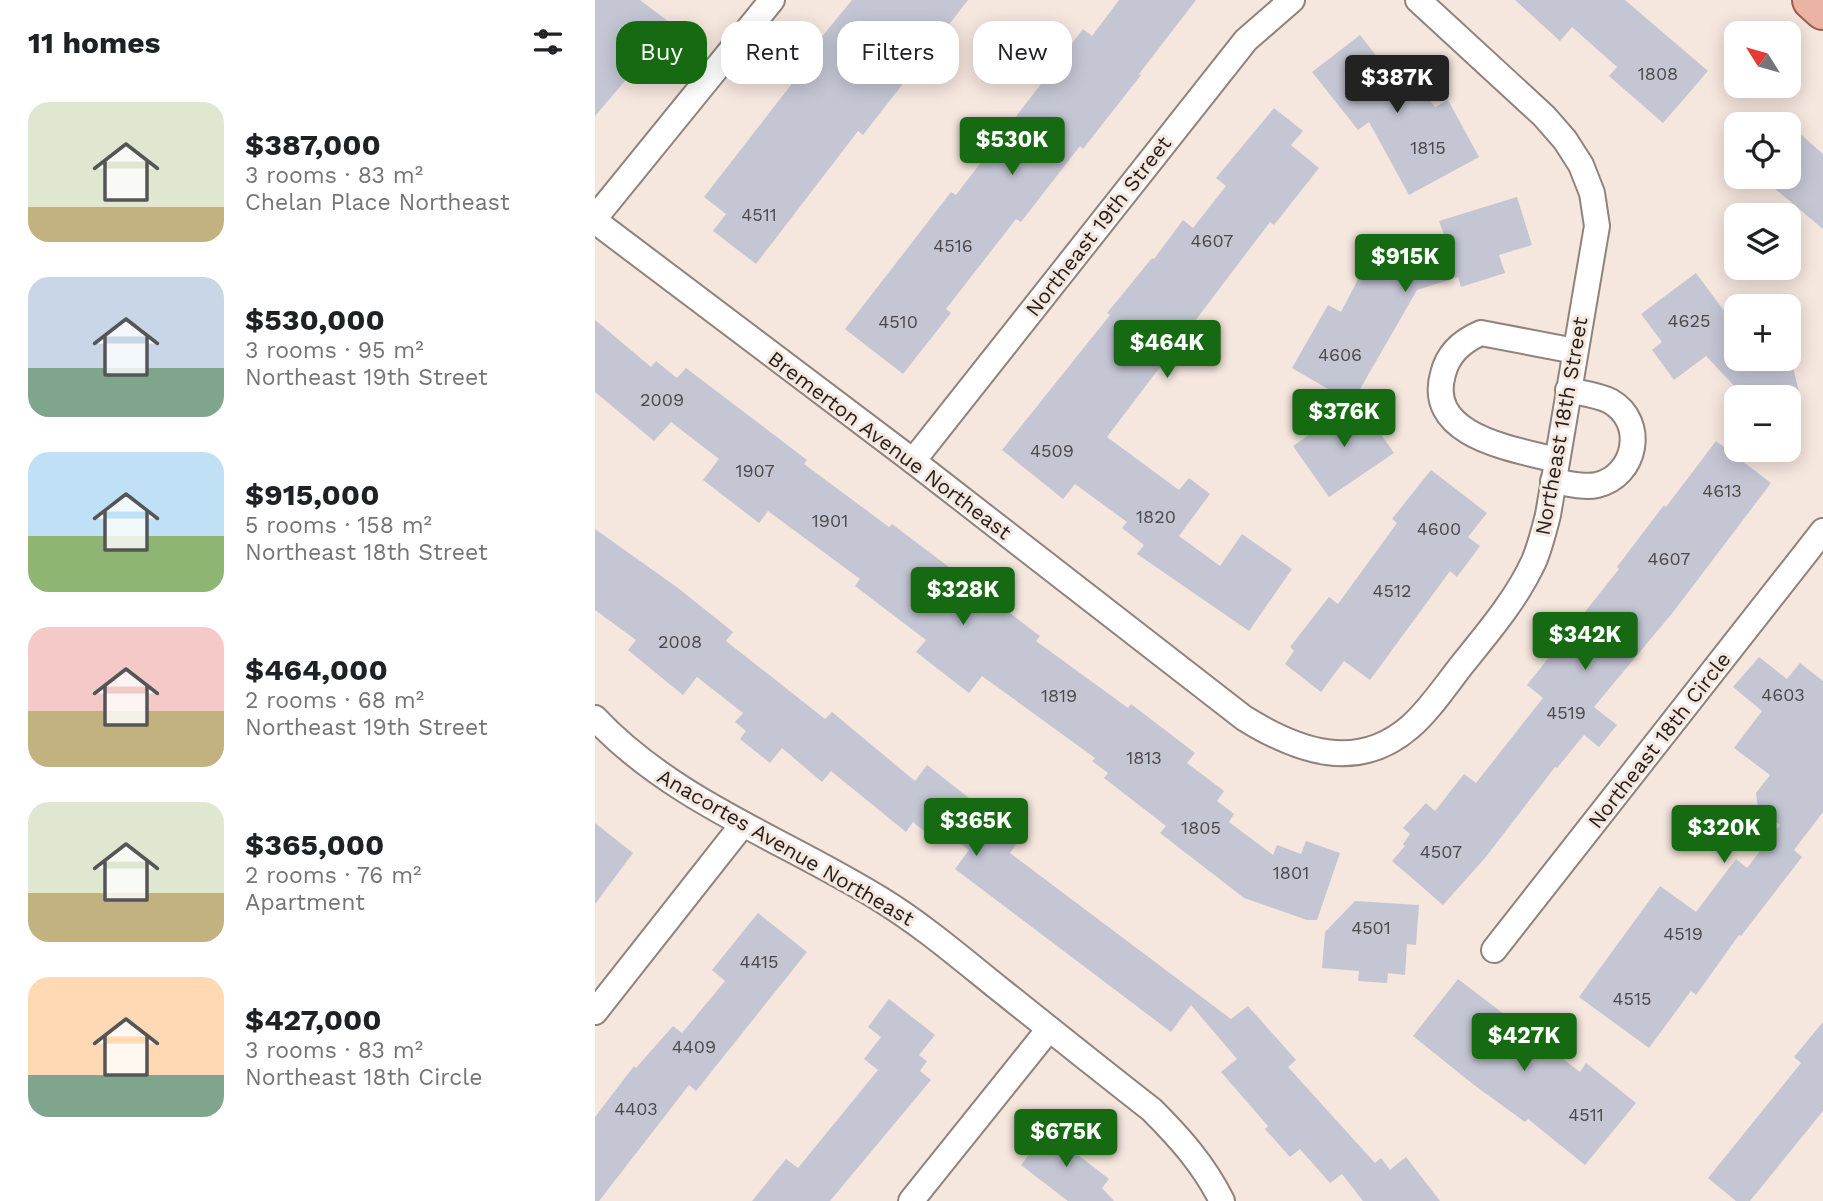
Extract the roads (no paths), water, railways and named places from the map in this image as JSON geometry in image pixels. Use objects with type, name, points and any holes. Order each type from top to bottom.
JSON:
[{"type":"main road","points":[[1812,0],[1823,10]]},
{"type":"street","points":[[595,219],[772,0]]},
{"type":"street","name":"Northeast 19th Street","points":[[913,461],[1246,40],[1292,0]]},
{"type":"street","name":"Northeast 18th Street","points":[[1327,753],[1364,751],[1389,743],[1412,726],[1499,619],[1535,559],[1548,515],[1597,226],[1592,193],[1581,165],[1565,140],[1544,116],[1418,0]]},
{"type":"street","name":"Bremerton Avenue Northeast","points":[[595,219],[1244,718],[1269,734],[1299,747],[1327,753]]},
{"type":"street","points":[[1568,390],[1609,401],[1621,409],[1629,421],[1633,448],[1620,473],[1608,481],[1595,485],[1555,471],[1466,432],[1446,409],[1441,378],[1455,349],[1467,339],[1481,333],[1575,351]]},
{"type":"street","name":"Northeast 18th Circle","points":[[1494,950],[1823,531]]},
{"type":"street","name":"Anacortes Avenue Northeast","points":[[595,718],[634,755],[668,779],[743,824],[879,898],[923,927],[1151,1110],[1177,1135],[1212,1181],[1222,1201]]},
{"type":"street","points":[[595,1012],[743,824]]},
{"type":"street","points":[[911,1201],[1049,1029]]}]
